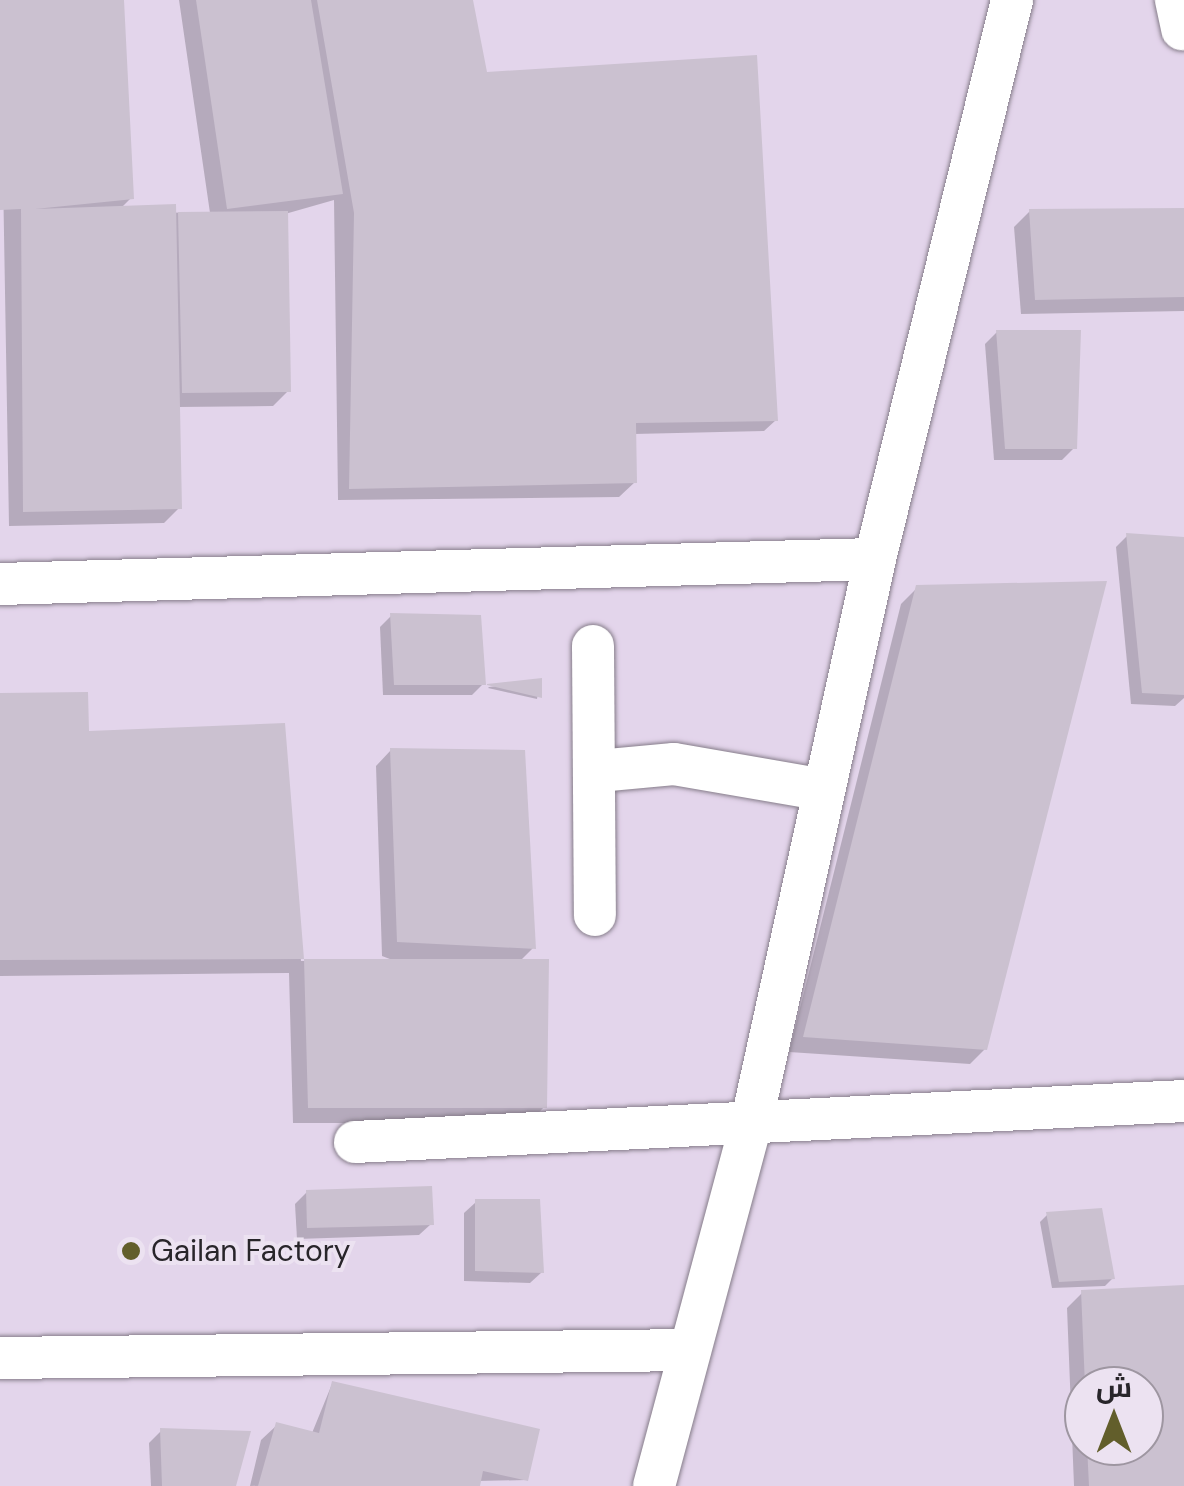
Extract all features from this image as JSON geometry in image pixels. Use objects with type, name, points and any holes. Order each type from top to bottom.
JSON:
[{"type":"street","points":[[654,1486],[752,1120],[875,559],[1012,0]]},
{"type":"street","points":[[0,584],[875,559]]},
{"type":"street","points":[[593,646],[598,772],[595,915]]},
{"type":"street","points":[[598,772],[674,764],[824,790]]},
{"type":"street","points":[[356,1142],[1184,1101]]},
{"type":"street","points":[[0,1358],[690,1350]]},
{"type":"shaded area","points":[[0,0],[1184,0],[1184,1486],[0,1486]]},
{"type":"building","points":[[0,0],[124,0],[134,199],[35,209],[176,204],[182,509],[23,512],[21,209],[0,210]]},
{"type":"building","points":[[196,0],[311,0],[343,194],[227,209]]},
{"type":"building","points":[[317,0],[473,0],[487,72],[757,55],[778,421],[636,423],[637,483],[349,489],[354,213]]},
{"type":"building","points":[[1184,208],[1184,297],[1035,300],[1029,209]]},
{"type":"building","points":[[288,211],[291,392],[182,393],[178,212]]},
{"type":"building","points":[[996,330],[1081,330],[1077,449],[1005,449]]},
{"type":"building","points":[[1126,533],[1184,537],[1184,695],[1142,693]]},
{"type":"building","points":[[1107,581],[987,1050],[803,1037],[916,585]]},
{"type":"building","points":[[390,613],[481,615],[486,685],[394,685]]},
{"type":"building","points":[[542,678],[542,698],[487,685],[487,684]]},
{"type":"building","points":[[88,692],[89,731],[285,723],[304,959],[0,960],[0,693]]},
{"type":"building","points":[[390,748],[525,750],[536,949],[397,942]]},
{"type":"building","points":[[304,959],[549,959],[547,1108],[308,1108]]},
{"type":"building","points":[[432,1186],[434,1225],[307,1228],[306,1190]]},
{"type":"building","points":[[475,1199],[540,1199],[544,1273],[475,1271]]},
{"type":"building","points":[[1102,1208],[1115,1279],[1059,1282],[1046,1212]]},
{"type":"building","points":[[1184,1285],[1184,1486],[1089,1486],[1088,1466],[1164,1466],[1164,1366],[1084,1366],[1081,1290]]},
{"type":"building","points":[[332,1381],[540,1429],[528,1481],[483,1471],[480,1486],[258,1486],[276,1422],[319,1433]]},
{"type":"building","points":[[160,1428],[251,1431],[236,1486],[162,1486]]},
{"type":"place","name":"Gailan Factory","points":[[131,1251]]}]
